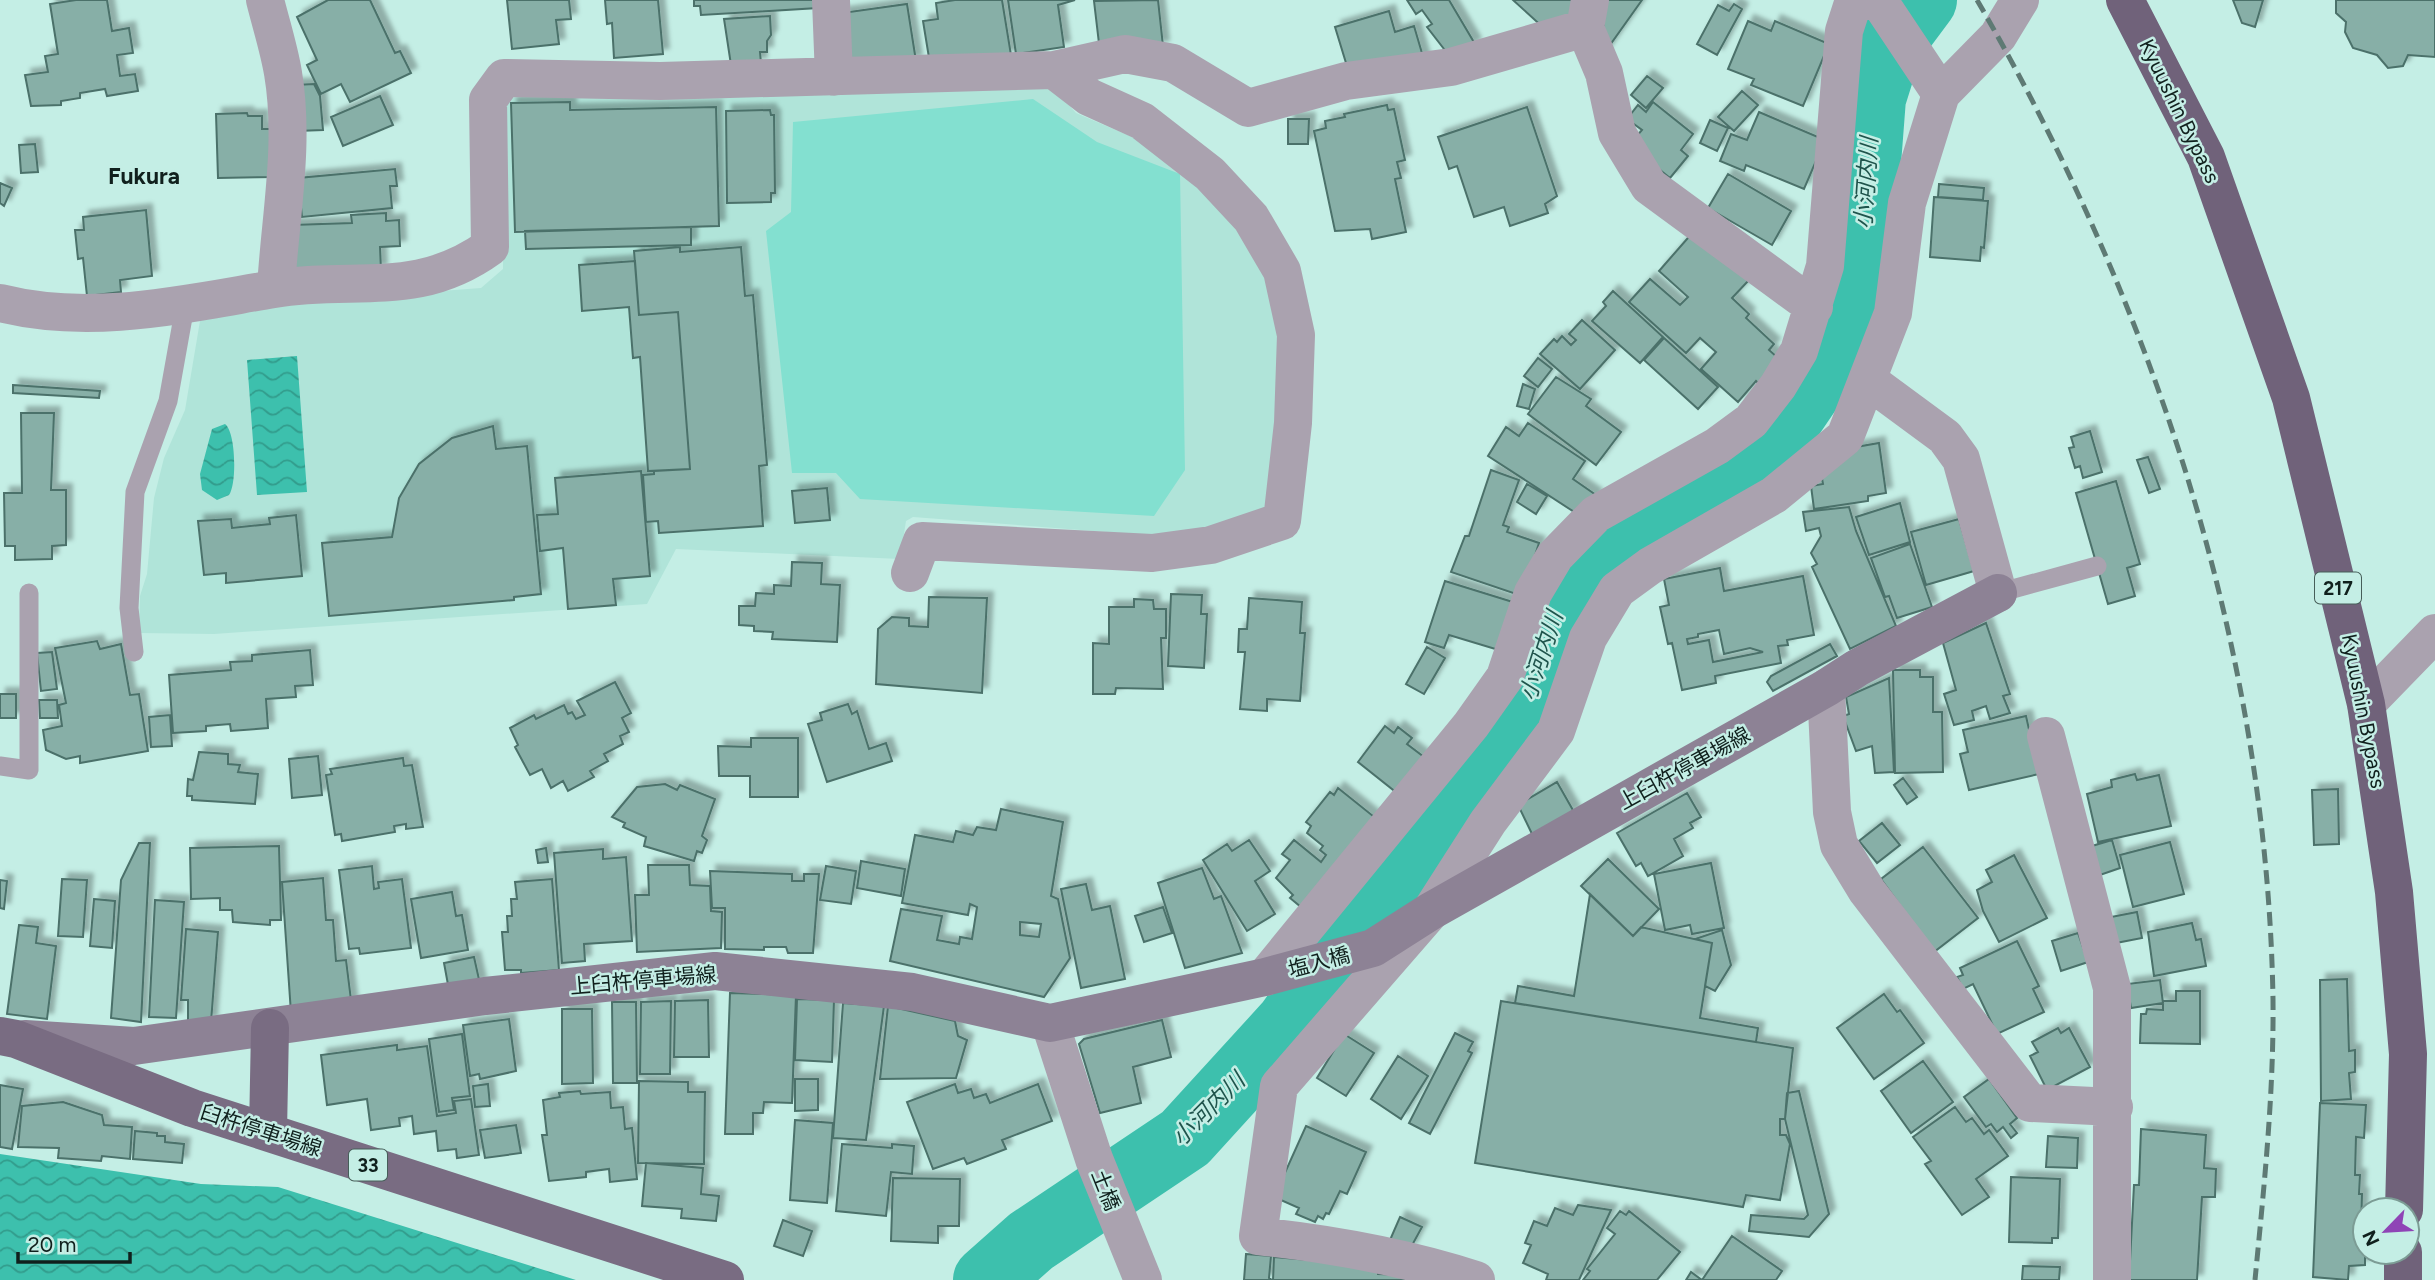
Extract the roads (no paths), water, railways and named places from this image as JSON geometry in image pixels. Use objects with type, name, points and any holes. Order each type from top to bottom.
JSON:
[{"type":"highway","name":"Kyuushin Bypass","points":[[2125,0],[2206,157],[2291,398],[2366,704],[2394,892],[2408,1054],[2404,1196]]},
{"type":"main road","name":"上臼杵停車場線","points":[[1373,948],[1431,911],[1857,668],[1998,593]]},
{"type":"main road","name":"塩入橋","points":[[1265,977],[1373,948]]},
{"type":"main road","name":"上臼杵停車場線","points":[[8,1037],[134,1046],[485,996],[715,971],[912,992],[1050,1023],[1265,977]]},
{"type":"main road","points":[[268,1132],[270,1028]]},
{"type":"main road","name":"臼杵停車場線","points":[[8,1037],[192,1108],[725,1280]]},
{"type":"street","points":[[265,0],[283,74],[287,121],[286,170],[276,288]]},
{"type":"street","points":[[831,0],[834,77]]},
{"type":"street","points":[[1476,1280],[1423,1263],[1315,1242],[1258,1236],[1279,1086],[1431,911],[1488,822],[1556,731],[1588,638],[1617,590],[1650,566],[1774,495],[1845,437],[1894,313],[1908,203],[1941,94],[1998,36],[2020,0]]},
{"type":"street","points":[[1265,977],[1471,725],[1505,677],[1533,593],[1555,556],[1596,514],[1717,446],[1751,421],[1778,386],[1798,351],[1825,266],[1844,32],[1869,1],[1921,62],[1941,94]]},
{"type":"street","points":[[0,303],[39,313],[154,310],[276,288],[404,282],[464,265],[490,247],[488,100],[504,78],[660,81],[1054,70],[1125,54],[1173,62],[1248,108],[1346,81],[1451,67],[1588,14],[1617,133],[1649,186],[1814,307]]},
{"type":"street","points":[[910,573],[922,541],[1152,553],[1211,545],[1282,521],[1293,423],[1296,335],[1282,271],[1251,218],[1210,174],[1142,121],[1089,97],[1054,70]]},
{"type":"street","points":[[1869,381],[1945,437],[1961,459],[1998,593]]},
{"type":"street","points":[[2366,704],[2435,633]]},
{"type":"street","points":[[1826,688],[1832,812],[1839,845],[1867,891],[2030,1103],[2114,1107]]},
{"type":"street","points":[[2046,736],[2112,988],[2112,1280]]},
{"type":"street","name":"土橋","points":[[1050,1023],[1094,1159],[1143,1280]]},
{"type":"lane","points":[[134,652],[130,608],[135,492],[169,401],[184,306]]},
{"type":"lane","points":[[1998,593],[2097,566]]},
{"type":"lane","points":[[0,766],[29,770],[29,593]]},
{"type":"water","points":[[297,356],[307,492],[257,495],[247,360]]},
{"type":"water","points":[[225,424],[229,429],[233,447],[233,480],[229,495],[217,500],[202,490],[200,474],[212,429]]},
{"type":"water","points":[[0,1154],[201,1184],[278,1187],[576,1280],[0,1280]]},
{"type":"waterway","name":"小河内川","points":[[987,1280],[1031,1241],[1185,1138],[1289,1024],[1457,789],[1522,715],[1560,596],[1610,545],[1733,472],[1783,427],[1828,361],[1857,293],[1872,98],[1888,47],[1923,0]]},
{"type":"railway","points":[[1977,0],[2040,115],[2096,234],[2146,356],[2188,481],[2223,608],[2249,737],[2266,867],[2273,999],[2270,1105],[2255,1280]]},
{"type":"district","name":"Fukura","points":[[144,176]]}]
